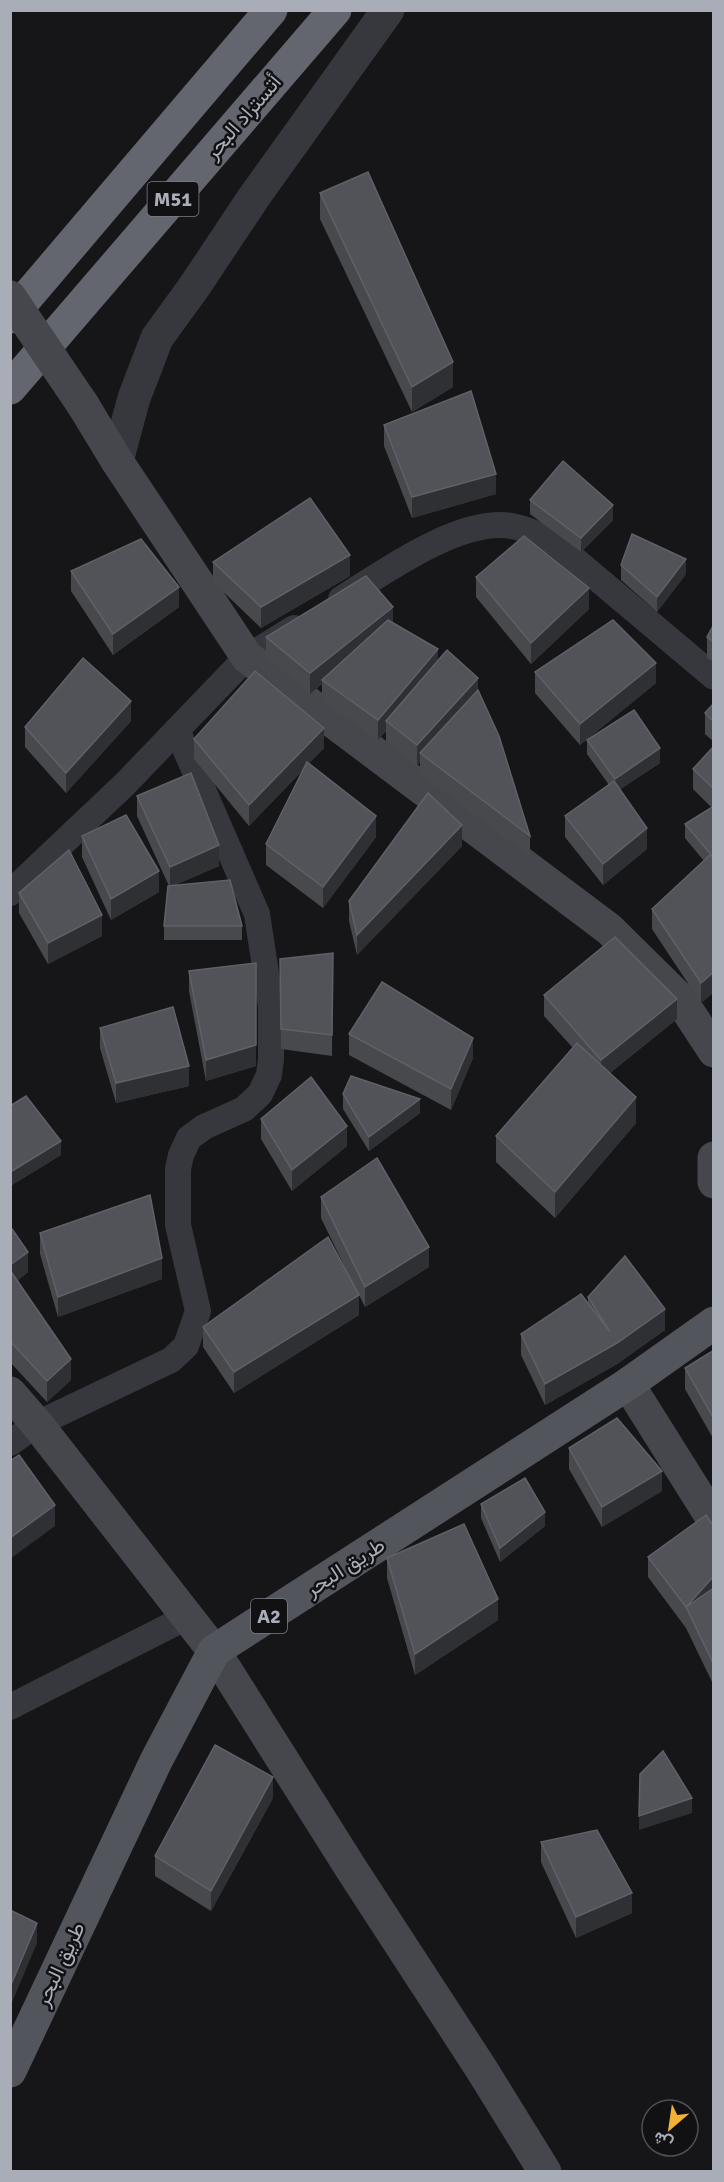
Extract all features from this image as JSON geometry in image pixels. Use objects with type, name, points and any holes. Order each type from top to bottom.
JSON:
[{"type":"highway","name":"M51","points":[[10,317],[271,10]]},
{"type":"highway","name":"أتستراد البحر","points":[[10,388],[334,10]]},
{"type":"main road","points":[[10,297],[247,657],[609,929],[680,999],[714,1051]]},
{"type":"main road","points":[[714,1158],[714,1182]]},
{"type":"main road","name":"طريق البحر","points":[[10,2071],[156,1761],[214,1651],[628,1384],[714,1323]]},
{"type":"main road","points":[[628,1384],[714,1521]]},
{"type":"main road","points":[[10,1393],[37,1424],[214,1651],[352,1870],[483,2070],[545,2172]]},
{"type":"street","points":[[117,461],[134,398],[157,338],[254,197],[388,10]]},
{"type":"street","points":[[10,893],[124,784],[247,657],[395,566],[458,532],[489,525],[510,525],[528,530],[555,543],[714,677]]},
{"type":"street","points":[[10,1443],[37,1424],[171,1360],[186,1346],[198,1311],[178,1225],[178,1169],[181,1155],[189,1138],[204,1127],[244,1109],[260,1094],[269,1075],[271,1006],[257,914],[177,730]]},
{"type":"street","points":[[10,1707],[187,1617]]},
{"type":"building","points":[[368,172],[453,362],[412,387],[320,193]]},
{"type":"building","points":[[471,391],[496,474],[412,497],[384,425]]},
{"type":"building","points":[[563,461],[613,505],[581,538],[530,500]]},
{"type":"building","points":[[310,498],[350,555],[261,607],[213,562]]},
{"type":"building","points":[[632,534],[686,559],[657,597],[621,565]]},
{"type":"building","points":[[524,536],[589,588],[531,643],[476,577]]},
{"type":"building","points":[[141,539],[179,587],[113,634],[71,571]]},
{"type":"building","points":[[366,576],[393,607],[310,673],[266,637]]},
{"type":"building","points":[[388,620],[438,649],[378,720],[322,680]]},
{"type":"building","points":[[613,620],[656,663],[580,724],[535,672]]},
{"type":"building","points":[[714,624],[714,642],[707,637]]},
{"type":"building","points":[[447,650],[478,678],[417,745],[386,721]]},
{"type":"building","points":[[83,658],[131,701],[66,773],[25,727]]},
{"type":"building","points":[[255,671],[324,728],[249,805],[194,739]]},
{"type":"building","points":[[478,690],[499,736],[530,836],[420,753]]},
{"type":"building","points":[[714,703],[714,722],[705,713]]},
{"type":"building","points":[[634,710],[660,748],[615,779],[587,740]]},
{"type":"building","points":[[714,746],[714,789],[693,769]]},
{"type":"building","points":[[307,762],[376,816],[323,887],[266,844]]},
{"type":"building","points":[[191,773],[219,845],[170,867],[137,796]]},
{"type":"building","points":[[614,781],[647,828],[603,864],[565,816]]},
{"type":"building","points":[[428,793],[462,825],[357,935],[349,901]]},
{"type":"building","points":[[714,806],[714,858],[685,824]]},
{"type":"building","points":[[126,815],[159,871],[111,899],[82,836]]},
{"type":"building","points":[[69,850],[102,915],[48,943],[19,893]]},
{"type":"building","points":[[710,855],[714,859],[714,972],[701,983],[652,909]]},
{"type":"building","points":[[230,880],[242,926],[164,926],[168,886]]},
{"type":"building","points":[[615,937],[677,999],[601,1060],[544,995]]},
{"type":"building","points":[[333,953],[332,1035],[281,1029],[280,959]]},
{"type":"building","points":[[256,963],[256,1045],[206,1060],[189,971]]},
{"type":"building","points":[[382,982],[473,1038],[451,1089],[349,1034]]},
{"type":"building","points":[[173,1007],[189,1066],[116,1083],[100,1028]]},
{"type":"building","points":[[577,1043],[636,1097],[555,1192],[496,1136]]},
{"type":"building","points":[[351,1076],[420,1099],[369,1137],[343,1094]]},
{"type":"building","points":[[311,1077],[347,1126],[292,1170],[261,1119]]},
{"type":"building","points":[[26,1096],[61,1141],[12,1171],[10,1169],[10,1106]]},
{"type":"building","points":[[377,1158],[429,1247],[365,1287],[321,1197]]},
{"type":"building","points":[[150,1195],[162,1258],[58,1297],[40,1233]]},
{"type":"building","points":[[10,1226],[28,1252],[10,1265]]},
{"type":"building","points":[[328,1237],[359,1295],[234,1372],[203,1327]]},
{"type":"building","points":[[625,1256],[665,1309],[617,1343],[545,1384],[521,1334],[581,1294],[610,1332],[588,1297]]},
{"type":"building","points":[[12,1273],[71,1359],[47,1381],[10,1341],[10,1274]]},
{"type":"building","points":[[714,1350],[714,1419],[685,1368]]},
{"type":"building","points":[[617,1418],[662,1471],[602,1507],[569,1448]]},
{"type":"building","points":[[19,1455],[55,1505],[10,1538],[10,1461]]},
{"type":"building","points":[[525,1478],[545,1512],[500,1548],[481,1504]]},
{"type":"building","points":[[706,1515],[714,1527],[714,1576],[686,1607],[648,1557]]},
{"type":"building","points":[[464,1524],[498,1599],[415,1654],[387,1558]]},
{"type":"building","points":[[714,1588],[714,1665],[686,1607]]},
{"type":"building","points":[[215,1745],[273,1777],[211,1891],[155,1856]]},
{"type":"building","points":[[663,1751],[692,1798],[639,1816],[640,1774]]},
{"type":"building","points":[[597,1830],[632,1893],[576,1917],[541,1842]]},
{"type":"building","points":[[10,1910],[37,1923],[10,1987]]}]
